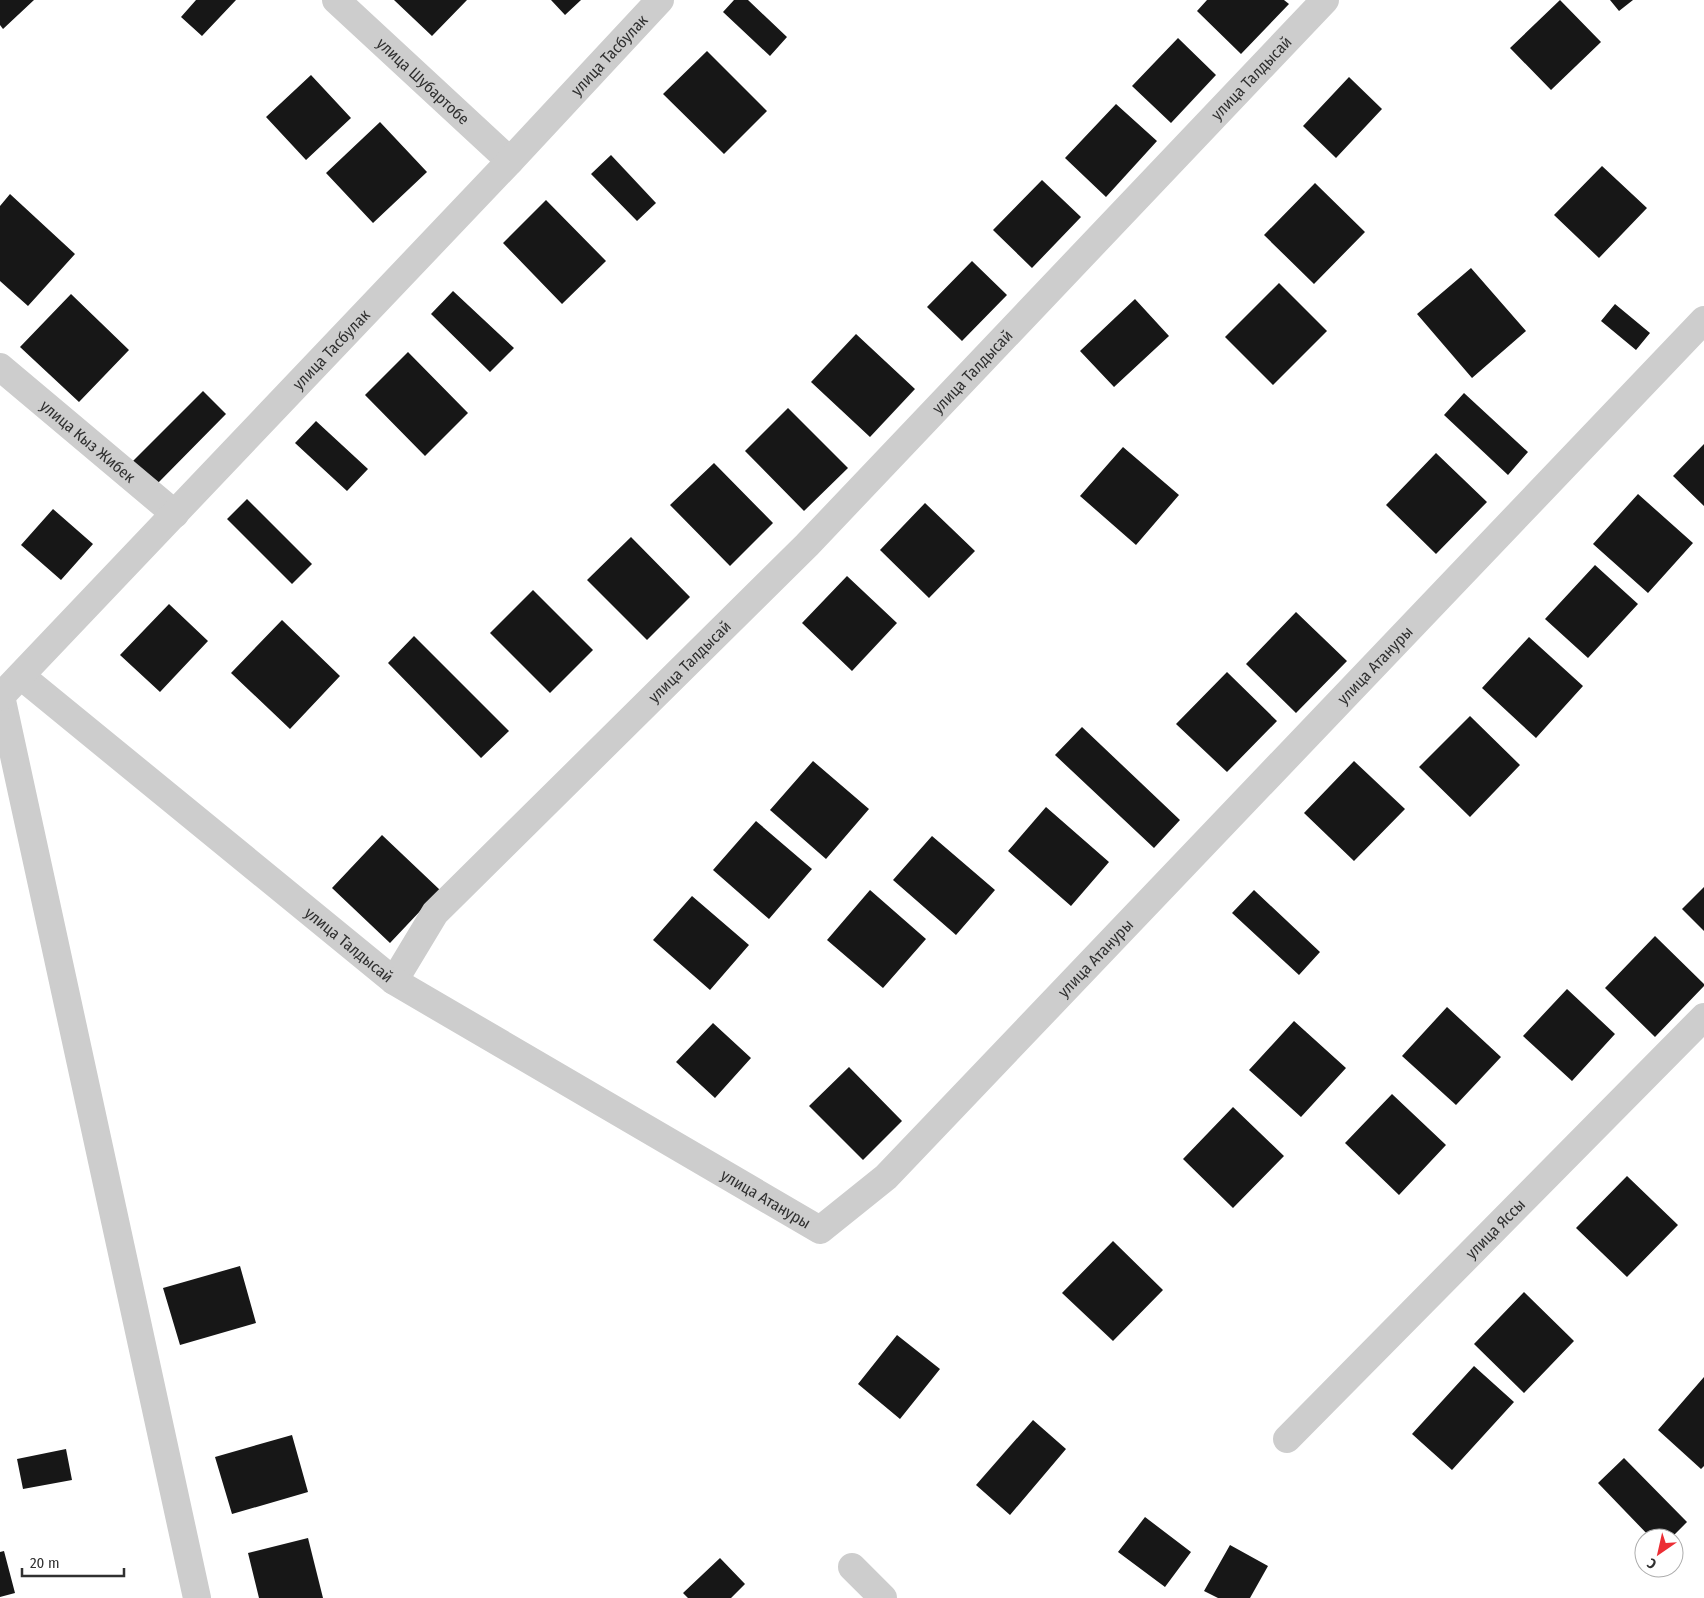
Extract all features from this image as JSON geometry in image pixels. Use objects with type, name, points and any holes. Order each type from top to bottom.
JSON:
[{"type":"street","name":"улица Шубартобе","points":[[336,0],[510,160]]},
{"type":"street","name":"улица Тасбулак","points":[[0,696],[175,514],[660,0]]},
{"type":"street","name":"улица Талдысай","points":[[21,676],[394,981],[435,913],[807,545],[1325,0]]},
{"type":"street","name":"улица Атануры","points":[[394,981],[820,1230],[886,1177],[1704,320]]},
{"type":"street","name":"улица Кыз Жибек","points":[[0,367],[175,514]]},
{"type":"street","points":[[0,696],[197,1598]]},
{"type":"street","name":"улица Яссы","points":[[1287,1439],[1704,1017]]},
{"type":"street","points":[[852,1567],[882,1598]]},
{"type":"building","points":[[0,0],[34,0],[3,29],[0,25]]},
{"type":"building","points":[[196,0],[236,0],[202,36],[181,17]]},
{"type":"building","points":[[394,0],[467,0],[432,36]]},
{"type":"building","points":[[551,0],[581,0],[565,15]]},
{"type":"building","points":[[734,0],[748,0],[787,37],[770,56],[723,12]]},
{"type":"building","points":[[1207,0],[1284,0],[1289,4],[1241,54],[1197,11]]},
{"type":"building","points":[[1560,0],[1601,42],[1551,90],[1510,48]]},
{"type":"building","points":[[1610,0],[1633,0],[1619,11]]},
{"type":"building","points":[[1178,38],[1216,75],[1171,123],[1132,86]]},
{"type":"building","points":[[707,51],[767,111],[724,154],[663,94]]},
{"type":"building","points":[[311,75],[351,118],[306,160],[266,117]]},
{"type":"building","points":[[1349,77],[1382,109],[1336,158],[1303,126]]},
{"type":"building","points":[[1116,104],[1157,141],[1106,197],[1065,158]]},
{"type":"building","points":[[380,122],[427,172],[373,223],[326,173]]},
{"type":"building","points":[[611,155],[656,203],[637,221],[591,174]]},
{"type":"building","points":[[1602,166],[1647,208],[1599,258],[1554,215]]},
{"type":"building","points":[[1042,180],[1081,217],[1032,268],[993,230]]},
{"type":"building","points":[[1315,183],[1365,232],[1314,284],[1264,235]]},
{"type":"building","points":[[10,194],[75,254],[28,306],[0,281],[0,206]]},
{"type":"building","points":[[546,200],[606,261],[562,304],[503,243]]},
{"type":"building","points":[[972,261],[1007,295],[962,341],[927,307]]},
{"type":"building","points":[[1471,268],[1526,331],[1472,378],[1417,314]]},
{"type":"building","points":[[1279,283],[1327,331],[1273,385],[1225,337]]},
{"type":"building","points":[[453,291],[514,348],[490,372],[431,314]]},
{"type":"building","points":[[71,294],[129,350],[79,402],[20,347]]},
{"type":"building","points":[[1135,299],[1169,336],[1114,387],[1080,351]]},
{"type":"building","points":[[1615,304],[1650,333],[1636,350],[1601,321]]},
{"type":"building","points":[[856,334],[915,389],[870,437],[811,382]]},
{"type":"building","points":[[408,352],[468,413],[425,456],[365,395]]},
{"type":"building","points":[[203,391],[226,414],[157,484],[133,461]]},
{"type":"building","points":[[1464,393],[1528,452],[1508,475],[1444,415]]},
{"type":"building","points":[[788,408],[848,468],[804,511],[745,451]]},
{"type":"building","points":[[316,421],[368,469],[347,491],[295,443]]},
{"type":"building","points":[[1704,444],[1704,506],[1673,476]]},
{"type":"building","points":[[1123,447],[1179,495],[1136,545],[1080,496]]},
{"type":"building","points":[[1436,453],[1487,502],[1436,554],[1386,505]]},
{"type":"building","points":[[714,463],[773,523],[730,566],[670,505]]},
{"type":"building","points":[[1638,494],[1693,543],[1648,593],[1593,544]]},
{"type":"building","points":[[247,499],[312,564],[292,584],[227,519]]},
{"type":"building","points":[[925,503],[975,551],[929,598],[880,550]]},
{"type":"building","points":[[53,509],[93,544],[61,580],[21,545]]},
{"type":"building","points":[[631,537],[690,597],[647,640],[587,580]]},
{"type":"building","points":[[1595,565],[1638,604],[1588,658],[1545,619]]},
{"type":"building","points":[[847,576],[897,623],[852,671],[802,623]]},
{"type":"building","points":[[533,590],[593,650],[550,693],[490,633]]},
{"type":"building","points":[[169,604],[208,641],[160,692],[120,655]]},
{"type":"building","points":[[1296,612],[1347,661],[1296,713],[1246,664]]},
{"type":"building","points":[[282,620],[340,676],[290,729],[231,673]]},
{"type":"building","points":[[414,636],[509,731],[481,758],[388,663]]},
{"type":"building","points":[[1529,637],[1583,686],[1536,738],[1482,688]]},
{"type":"building","points":[[1227,672],[1277,721],[1227,772],[1176,724]]},
{"type":"building","points":[[1470,716],[1520,765],[1470,817],[1419,767]]},
{"type":"building","points":[[1082,727],[1180,820],[1154,848],[1055,755]]},
{"type":"building","points":[[813,761],[869,809],[826,859],[770,810]]},
{"type":"building","points":[[1354,761],[1405,809],[1354,861],[1304,813]]},
{"type":"building","points":[[1046,807],[1109,862],[1071,906],[1008,851]]},
{"type":"building","points":[[756,821],[812,869],[769,919],[713,870]]},
{"type":"building","points":[[382,835],[440,890],[390,943],[332,888]]},
{"type":"building","points":[[932,836],[995,890],[956,935],[893,880]]},
{"type":"building","points":[[1704,887],[1704,931],[1682,909]]},
{"type":"building","points":[[870,890],[926,939],[883,988],[827,940]]},
{"type":"building","points":[[1254,890],[1320,952],[1299,975],[1232,913]]},
{"type":"building","points":[[692,896],[749,945],[710,990],[653,940]]},
{"type":"building","points":[[1655,936],[1704,986],[1655,1037],[1605,988]]},
{"type":"building","points":[[1567,989],[1615,1034],[1572,1081],[1523,1036]]},
{"type":"building","points":[[1447,1007],[1501,1057],[1456,1105],[1402,1056]]},
{"type":"building","points":[[1294,1021],[1346,1068],[1301,1117],[1249,1070]]},
{"type":"building","points":[[713,1023],[751,1058],[715,1098],[676,1062]]},
{"type":"building","points":[[849,1067],[902,1121],[863,1160],[809,1106]]},
{"type":"building","points":[[1392,1094],[1446,1145],[1399,1195],[1345,1143]]},
{"type":"building","points":[[1233,1107],[1284,1156],[1233,1208],[1183,1159]]},
{"type":"building","points":[[1627,1176],[1678,1225],[1627,1277],[1576,1228]]},
{"type":"building","points":[[1113,1241],[1163,1290],[1113,1341],[1062,1293]]},
{"type":"building","points":[[240,1266],[256,1323],[180,1345],[163,1288]]},
{"type":"building","points":[[1524,1292],[1574,1341],[1524,1393],[1474,1344]]},
{"type":"building","points":[[897,1335],[940,1369],[900,1419],[858,1384]]},
{"type":"building","points":[[1474,1366],[1514,1402],[1452,1470],[1412,1434]]},
{"type":"building","points":[[1704,1377],[1704,1466],[1701,1469],[1658,1430]]},
{"type":"building","points":[[1033,1420],[1066,1449],[1010,1515],[976,1485]]},
{"type":"building","points":[[292,1435],[308,1492],[232,1514],[215,1457]]},
{"type":"building","points":[[66,1449],[72,1480],[23,1489],[17,1459]]},
{"type":"building","points":[[1624,1458],[1687,1522],[1681,1528],[1641,1528],[1598,1483]]},
{"type":"building","points":[[1145,1517],[1191,1552],[1165,1587],[1118,1552]]},
{"type":"building","points":[[308,1538],[323,1598],[259,1598],[248,1553]]},
{"type":"building","points":[[1230,1545],[1268,1566],[1250,1598],[1218,1598],[1204,1591]]},
{"type":"building","points":[[4,1551],[15,1593],[0,1597],[0,1552]]},
{"type":"building","points":[[720,1558],[745,1584],[731,1598],[688,1598],[683,1593]]}]
